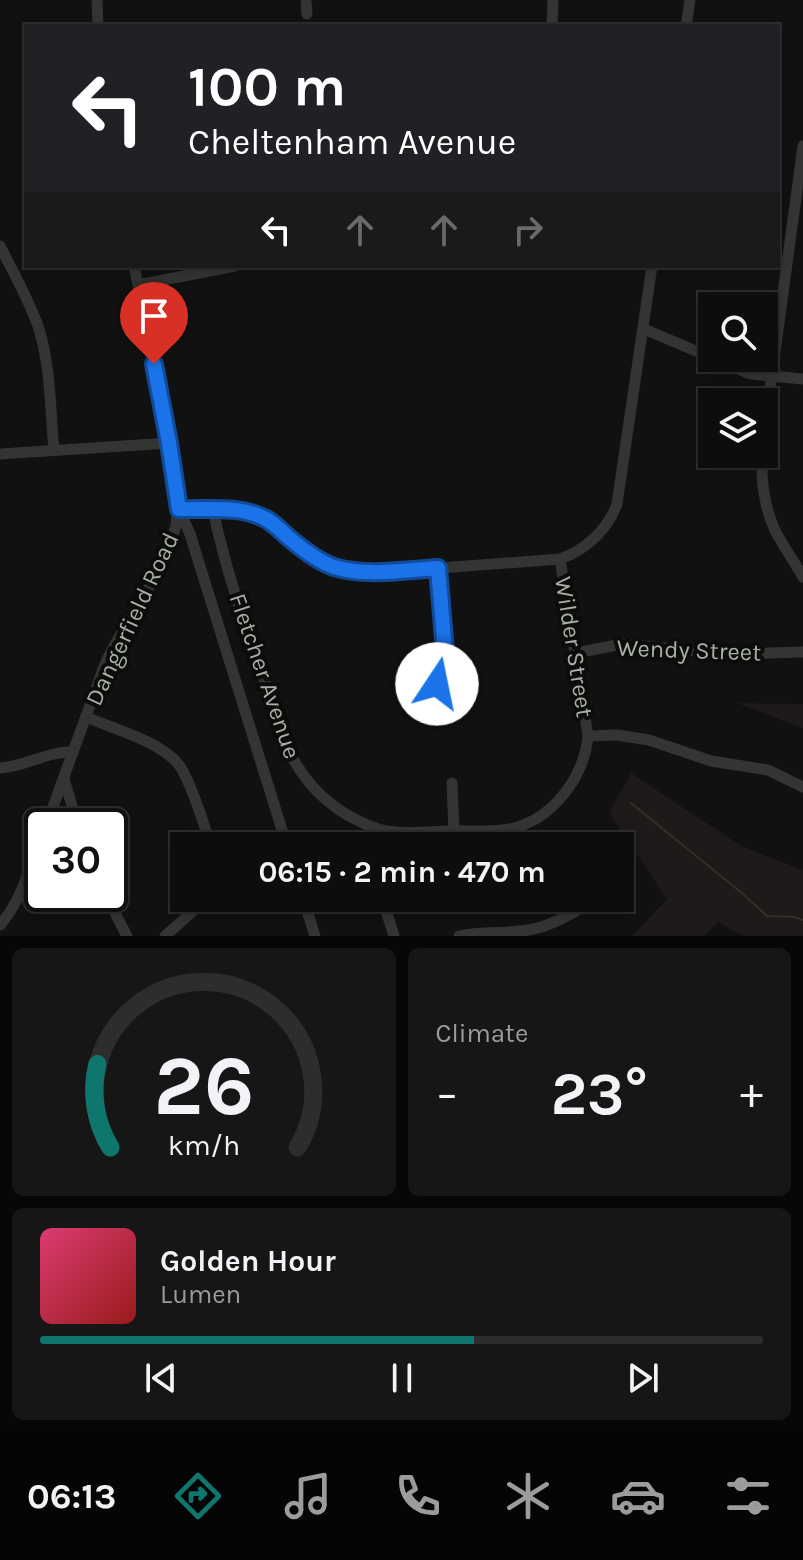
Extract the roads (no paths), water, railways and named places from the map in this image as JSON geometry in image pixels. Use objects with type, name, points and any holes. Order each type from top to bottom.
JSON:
[{"type":"street","points":[[97,0],[98,24]]},
{"type":"street","points":[[306,0],[307,14]]},
{"type":"street","points":[[552,24],[553,0]]},
{"type":"street","points":[[686,24],[690,0]]},
{"type":"street","points":[[770,388],[803,146]]},
{"type":"street","points":[[0,246],[34,318],[42,343],[47,365],[54,450]]},
{"type":"street","name":"Dangerfield Road","points":[[53,808],[115,643],[170,545],[179,509],[134,268]]},
{"type":"street","points":[[138,285],[225,268]]},
{"type":"street","points":[[283,832],[190,534],[179,509],[241,511],[265,518],[320,561],[339,568],[368,572],[560,559],[570,555],[599,533],[616,509],[652,268]]},
{"type":"street","points":[[644,329],[750,374],[803,379]]},
{"type":"street","points":[[0,454],[169,443]]},
{"type":"street","points":[[762,468],[763,485],[775,529],[801,571]]},
{"type":"street","name":"Fletcher Avenue","points":[[213,510],[245,621],[287,747],[294,763],[316,792],[345,814],[376,828],[398,831],[495,831],[513,828],[525,824],[560,799],[576,776],[588,736]]},
{"type":"street","name":"Wilder Street","points":[[560,559],[588,736]]},
{"type":"street","points":[[437,684],[445,651],[438,568]]},
{"type":"street","name":"Wendy Street","points":[[576,653],[622,644],[732,654],[803,652]]},
{"type":"street","points":[[86,717],[150,743],[171,757],[183,772],[205,832]]},
{"type":"street","points":[[588,736],[617,735],[649,740],[711,761],[768,770],[803,787]]},
{"type":"street","points":[[0,768],[73,752]]},
{"type":"street","points":[[64,778],[73,808]]},
{"type":"street","points":[[452,783],[454,831]]},
{"type":"street","points":[[376,828],[376,832]]},
{"type":"street","points":[[0,925],[24,882]]},
{"type":"street","points":[[114,912],[127,936]]},
{"type":"street","points":[[165,936],[192,912]]},
{"type":"street","points":[[307,912],[315,936]]},
{"type":"street","points":[[386,912],[394,936]]},
{"type":"street","points":[[459,936],[532,929],[573,912]]},
{"type":"waterway","points":[[631,803],[767,916],[803,920]]}]
